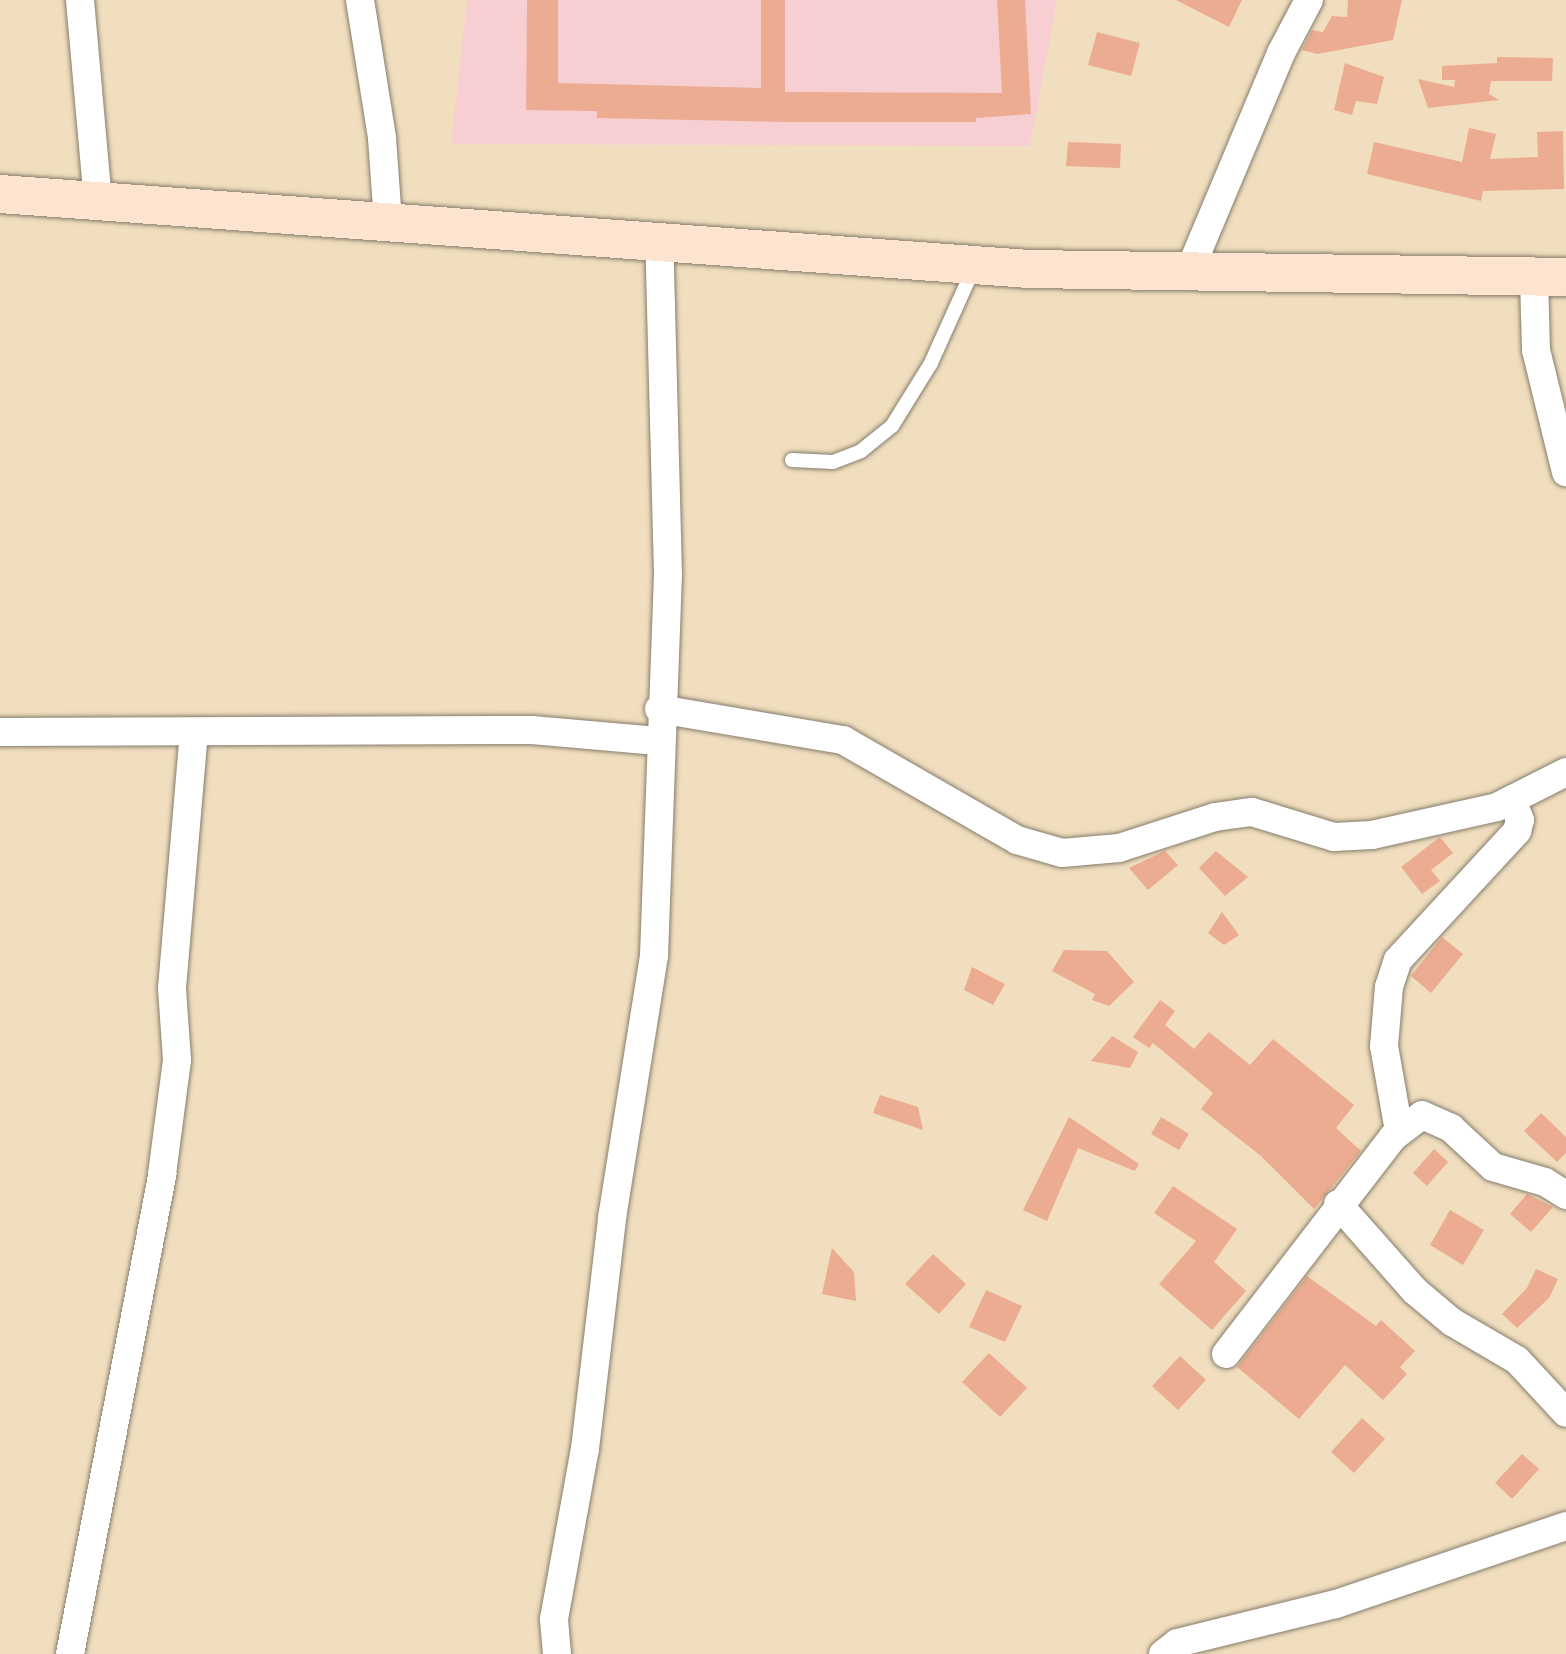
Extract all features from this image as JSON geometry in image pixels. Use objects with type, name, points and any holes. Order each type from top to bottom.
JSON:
[{"type":"main road","points":[[0,194],[975,265],[1189,272],[1550,277]]},
{"type":"street","points":[[80,0],[98,200]]},
{"type":"street","points":[[360,0],[379,109],[388,221]]},
{"type":"street","points":[[1189,272],[1281,53],[1309,0]]},
{"type":"street","points":[[557,1654],[554,1619],[585,1449],[612,1218],[654,956],[659,709],[668,574],[659,240]]},
{"type":"street","points":[[1550,277],[1536,350],[1566,472]]},
{"type":"street","points":[[659,709],[843,740],[1017,840],[1062,853],[1119,848],[1215,817],[1252,812],[1334,837],[1372,835],[1512,800],[1566,772]]},
{"type":"street","points":[[0,732],[532,730],[658,741]]},
{"type":"street","points":[[70,1654],[162,1174],[177,1060],[172,988],[194,733]]},
{"type":"street","points":[[1399,1131],[1384,1046],[1389,987],[1398,960],[1517,831],[1520,820],[1512,800]]},
{"type":"street","points":[[1226,1354],[1338,1204],[1399,1131],[1422,1115],[1435,1117],[1493,1167],[1545,1182],[1566,1195]]},
{"type":"street","points":[[1338,1204],[1415,1291],[1452,1322],[1517,1360],[1566,1413]]},
{"type":"street","points":[[1163,1654],[1177,1643],[1336,1604],[1566,1526]]},
{"type":"lane","points":[[792,460],[833,462],[861,451],[892,426],[931,363],[975,265]]},
{"type":"shaded area","points":[[467,0],[1057,0],[1030,146],[451,144]]},
{"type":"building","points":[[527,0],[558,0],[558,83],[761,88],[761,0],[785,0],[785,92],[1002,93],[997,0],[1025,0],[1031,114],[976,118],[976,122],[785,122],[597,118],[597,111],[526,110]]},
{"type":"building","points":[[1176,0],[1242,0],[1229,27]]},
{"type":"building","points":[[1348,0],[1402,0],[1393,40],[1317,54],[1302,50],[1312,30],[1323,32],[1332,16],[1347,17]]},
{"type":"building","points":[[1097,32],[1140,43],[1131,76],[1088,65]]},
{"type":"building","points":[[1497,57],[1553,58],[1552,81],[1491,81],[1489,94],[1499,100],[1428,108],[1418,79],[1454,87],[1455,80],[1442,80],[1442,66],[1497,63]]},
{"type":"building","points":[[1345,63],[1384,77],[1377,104],[1356,101],[1352,115],[1334,110]]},
{"type":"building","points":[[1469,128],[1496,134],[1490,159],[1538,157],[1537,132],[1563,131],[1564,189],[1483,191],[1481,201],[1367,174],[1374,142],[1462,162]]},
{"type":"building","points":[[1068,142],[1121,144],[1120,168],[1066,166]]},
{"type":"building","points":[[1440,837],[1453,853],[1431,870],[1440,881],[1422,894],[1401,867]]},
{"type":"building","points":[[1165,851],[1178,865],[1148,890],[1129,868]]},
{"type":"building","points":[[1216,851],[1248,877],[1225,896],[1199,868]]},
{"type":"building","points":[[1222,912],[1239,935],[1224,945],[1208,933]]},
{"type":"building","points":[[1442,937],[1463,954],[1431,993],[1411,976]]},
{"type":"building","points":[[1064,950],[1107,951],[1134,982],[1109,1006],[1092,1000],[1095,994],[1052,971]]},
{"type":"building","points":[[972,967],[1005,984],[993,1005],[964,990]]},
{"type":"building","points":[[1160,1000],[1175,1011],[1165,1025],[1194,1049],[1209,1032],[1250,1065],[1273,1039],[1354,1105],[1336,1128],[1361,1151],[1314,1209],[1261,1156],[1201,1109],[1213,1093],[1153,1043],[1149,1048],[1133,1037]]},
{"type":"building","points":[[1112,1036],[1138,1052],[1130,1068],[1091,1061]]},
{"type":"building","points":[[880,1095],[918,1107],[923,1130],[873,1113]]},
{"type":"building","points":[[1541,1113],[1566,1137],[1566,1153],[1557,1162],[1524,1131]]},
{"type":"building","points":[[1069,1117],[1139,1164],[1135,1171],[1078,1148],[1047,1221],[1023,1210]]},
{"type":"building","points":[[1161,1117],[1189,1134],[1179,1150],[1151,1134]]},
{"type":"building","points":[[1434,1149],[1448,1162],[1427,1186],[1413,1173]]},
{"type":"building","points":[[1173,1186],[1237,1229],[1214,1262],[1246,1291],[1212,1330],[1159,1284],[1196,1241],[1154,1213]]},
{"type":"building","points":[[1527,1194],[1553,1207],[1531,1232],[1510,1214]]},
{"type":"building","points":[[1450,1210],[1484,1230],[1463,1265],[1430,1245]]},
{"type":"building","points":[[832,1248],[854,1272],[856,1301],[822,1294]]},
{"type":"building","points":[[933,1254],[966,1284],[939,1314],[905,1284]]},
{"type":"building","points":[[1536,1269],[1558,1279],[1549,1298],[1517,1328],[1502,1314],[1527,1288]]},
{"type":"building","points":[[1307,1276],[1376,1326],[1381,1320],[1415,1351],[1400,1367],[1407,1374],[1383,1400],[1345,1365],[1299,1419],[1237,1367]]},
{"type":"building","points":[[986,1290],[1022,1306],[1005,1342],[969,1327]]},
{"type":"building","points":[[989,1353],[1027,1388],[1000,1417],[962,1382]]},
{"type":"building","points":[[1180,1356],[1206,1380],[1178,1410],[1152,1386]]},
{"type":"building","points":[[1362,1418],[1385,1439],[1354,1473],[1331,1452]]},
{"type":"building","points":[[1522,1454],[1539,1469],[1512,1499],[1495,1483]]}]
